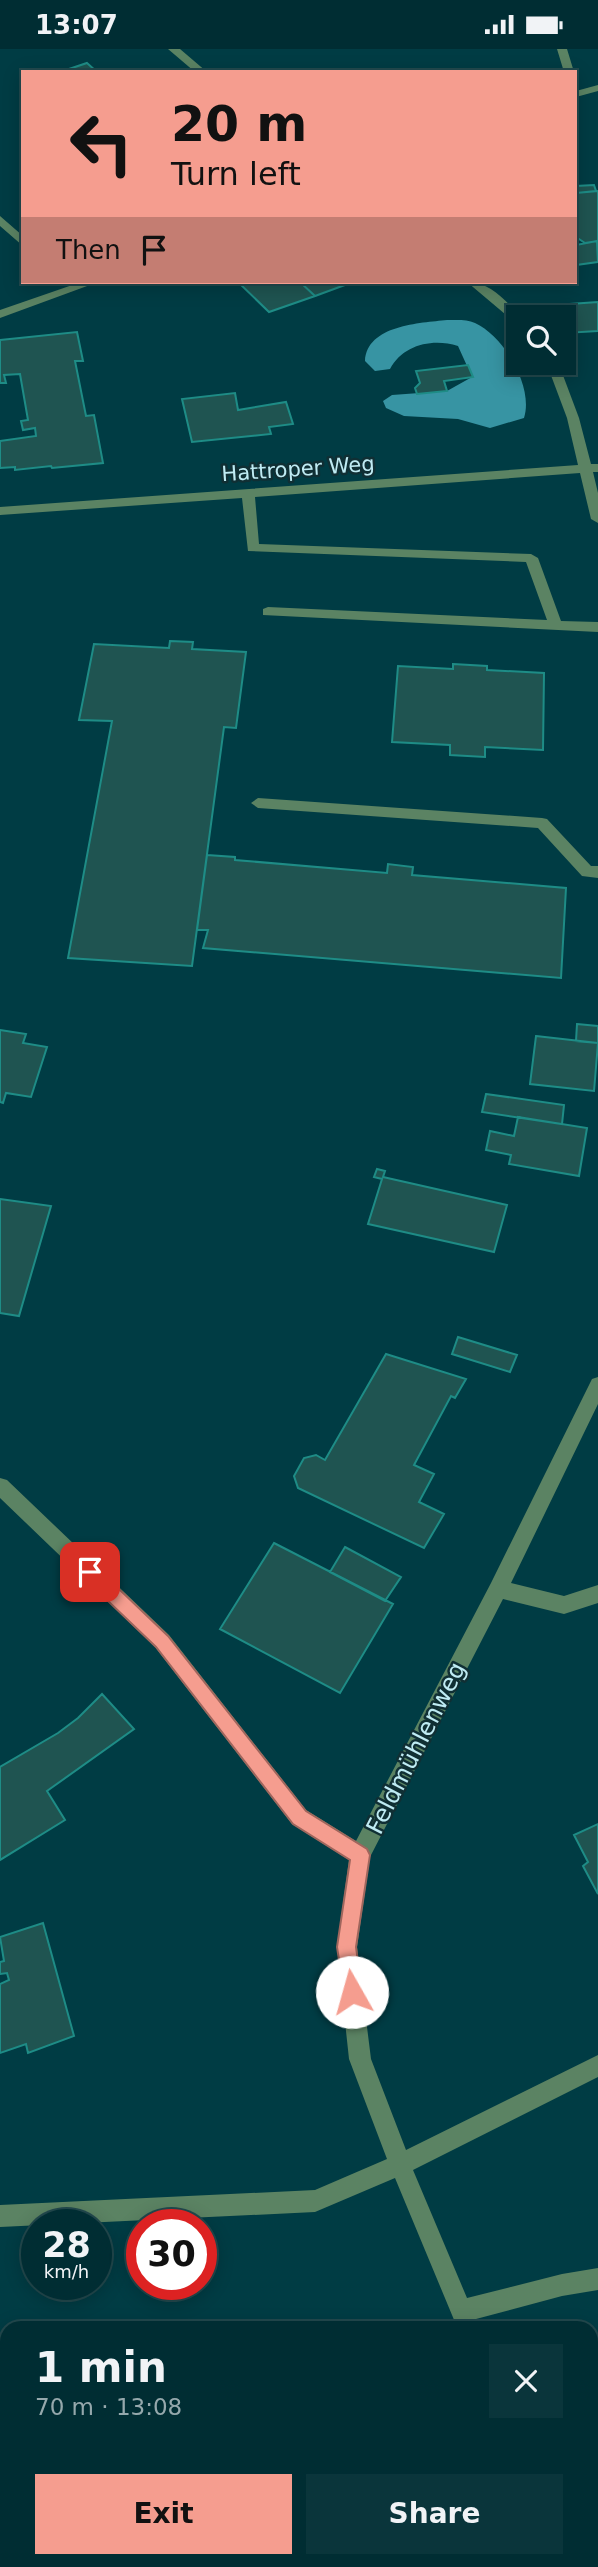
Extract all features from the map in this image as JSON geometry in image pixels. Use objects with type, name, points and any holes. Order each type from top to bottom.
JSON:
[{"type":"street","points":[[173,49],[199,70]]},
{"type":"street","points":[[562,49],[568,70]]},
{"type":"street","points":[[577,94],[598,88]]},
{"type":"street","points":[[0,219],[21,241]]},
{"type":"street","points":[[476,284],[506,308]]},
{"type":"street","points":[[0,314],[64,286]]},
{"type":"street","points":[[557,375],[592,469],[598,519]]},
{"type":"street","name":"Hattroper Weg","points":[[0,511],[592,469]]},
{"type":"street","points":[[248,494],[253,548],[531,558],[556,625]]},
{"type":"street","points":[[268,612],[598,627]]},
{"type":"street","points":[[258,803],[542,823],[587,872],[598,872]]},
{"type":"street","name":"Feldmühlenweg","points":[[464,2319],[400,2165],[360,2059],[347,1947],[360,1855],[498,1589],[598,1385]]},
{"type":"street","points":[[0,1486],[162,1641],[299,1817],[360,1855]]},
{"type":"street","points":[[498,1589],[564,1605],[598,1594]]},
{"type":"street","points":[[0,2216],[315,2201],[400,2165],[598,2066]]},
{"type":"street","points":[[464,2319],[562,2285],[598,2279]]},
{"type":"water","points":[[465,320],[486,330],[506,351],[506,375],[520,375],[521,378],[525,392],[524,418],[490,428],[458,419],[404,416],[386,408],[383,401],[392,395],[447,391],[472,377],[458,346],[438,343],[410,349],[402,354],[390,369],[375,371],[365,361],[368,349],[385,333],[410,325]]},
{"type":"building","points":[[87,63],[95,70],[66,70]]},
{"type":"building","points":[[594,185],[596,191],[577,193],[577,186]]},
{"type":"building","points":[[598,191],[598,241],[585,243],[577,238],[577,193]]},
{"type":"building","points":[[597,241],[598,262],[577,265],[577,245]]},
{"type":"building","points":[[240,284],[302,284],[315,296],[269,312]]},
{"type":"building","points":[[302,284],[348,284],[315,296]]},
{"type":"building","points":[[598,302],[598,331],[576,332],[576,305],[556,305]]},
{"type":"building","points":[[77,332],[83,361],[75,361],[86,416],[94,415],[103,463],[15,470],[15,467],[0,468],[0,441],[36,436],[35,428],[23,430],[21,421],[28,420],[20,374],[4,375],[6,383],[0,383],[0,340]]},
{"type":"building","points":[[468,365],[473,377],[444,381],[447,391],[417,394],[415,388],[420,383],[416,371]]},
{"type":"building","points":[[235,393],[238,410],[286,402],[293,424],[269,427],[271,434],[192,442],[182,399]]},
{"type":"building","points":[[170,641],[193,642],[192,649],[246,652],[236,728],[224,727],[192,966],[68,958],[112,721],[79,720],[94,644],[169,648]]},
{"type":"building","points":[[453,664],[487,666],[487,670],[544,673],[543,750],[485,747],[485,757],[450,755],[450,745],[392,742],[398,666],[453,669]]},
{"type":"building","points":[[207,855],[235,857],[235,860],[387,873],[388,864],[413,867],[412,875],[566,888],[561,978],[203,948],[208,930],[197,930]]},
{"type":"building","points":[[577,1024],[598,1026],[598,1043],[576,1041]]},
{"type":"building","points":[[0,1030],[26,1034],[23,1043],[47,1047],[31,1097],[6,1093],[3,1103],[0,1102]]},
{"type":"building","points":[[536,1036],[598,1043],[594,1091],[530,1084]]},
{"type":"building","points":[[486,1094],[564,1105],[562,1124],[482,1112]]},
{"type":"building","points":[[518,1117],[587,1128],[579,1176],[509,1164],[511,1155],[486,1150],[490,1131],[514,1136]]},
{"type":"building","points":[[377,1169],[385,1171],[383,1177],[507,1205],[494,1252],[368,1224],[382,1179],[374,1177]]},
{"type":"building","points":[[0,1199],[51,1206],[19,1316],[0,1313]]},
{"type":"building","points":[[458,1337],[517,1355],[510,1372],[452,1354]]},
{"type":"building","points":[[386,1354],[466,1379],[455,1398],[451,1396],[414,1465],[434,1474],[419,1502],[444,1514],[424,1548],[298,1488],[294,1476],[304,1458],[316,1455],[325,1460]]},
{"type":"building","points":[[274,1543],[393,1604],[340,1693],[220,1629]]},
{"type":"building","points":[[345,1547],[401,1577],[385,1601],[330,1572]]},
{"type":"building","points":[[102,1694],[134,1729],[47,1791],[65,1820],[0,1860],[0,1767],[58,1733]]},
{"type":"building","points":[[598,1824],[598,1894],[583,1866],[588,1862],[574,1835]]},
{"type":"building","points":[[43,1923],[74,2036],[28,2053],[26,2044],[0,2053],[0,1984],[9,1980],[7,1973],[0,1974],[0,1962],[4,1961],[0,1937]]},
{"type":"route","points":[[90,1572],[162,1641],[299,1817],[360,1855],[347,1947],[352,1992]]}]
